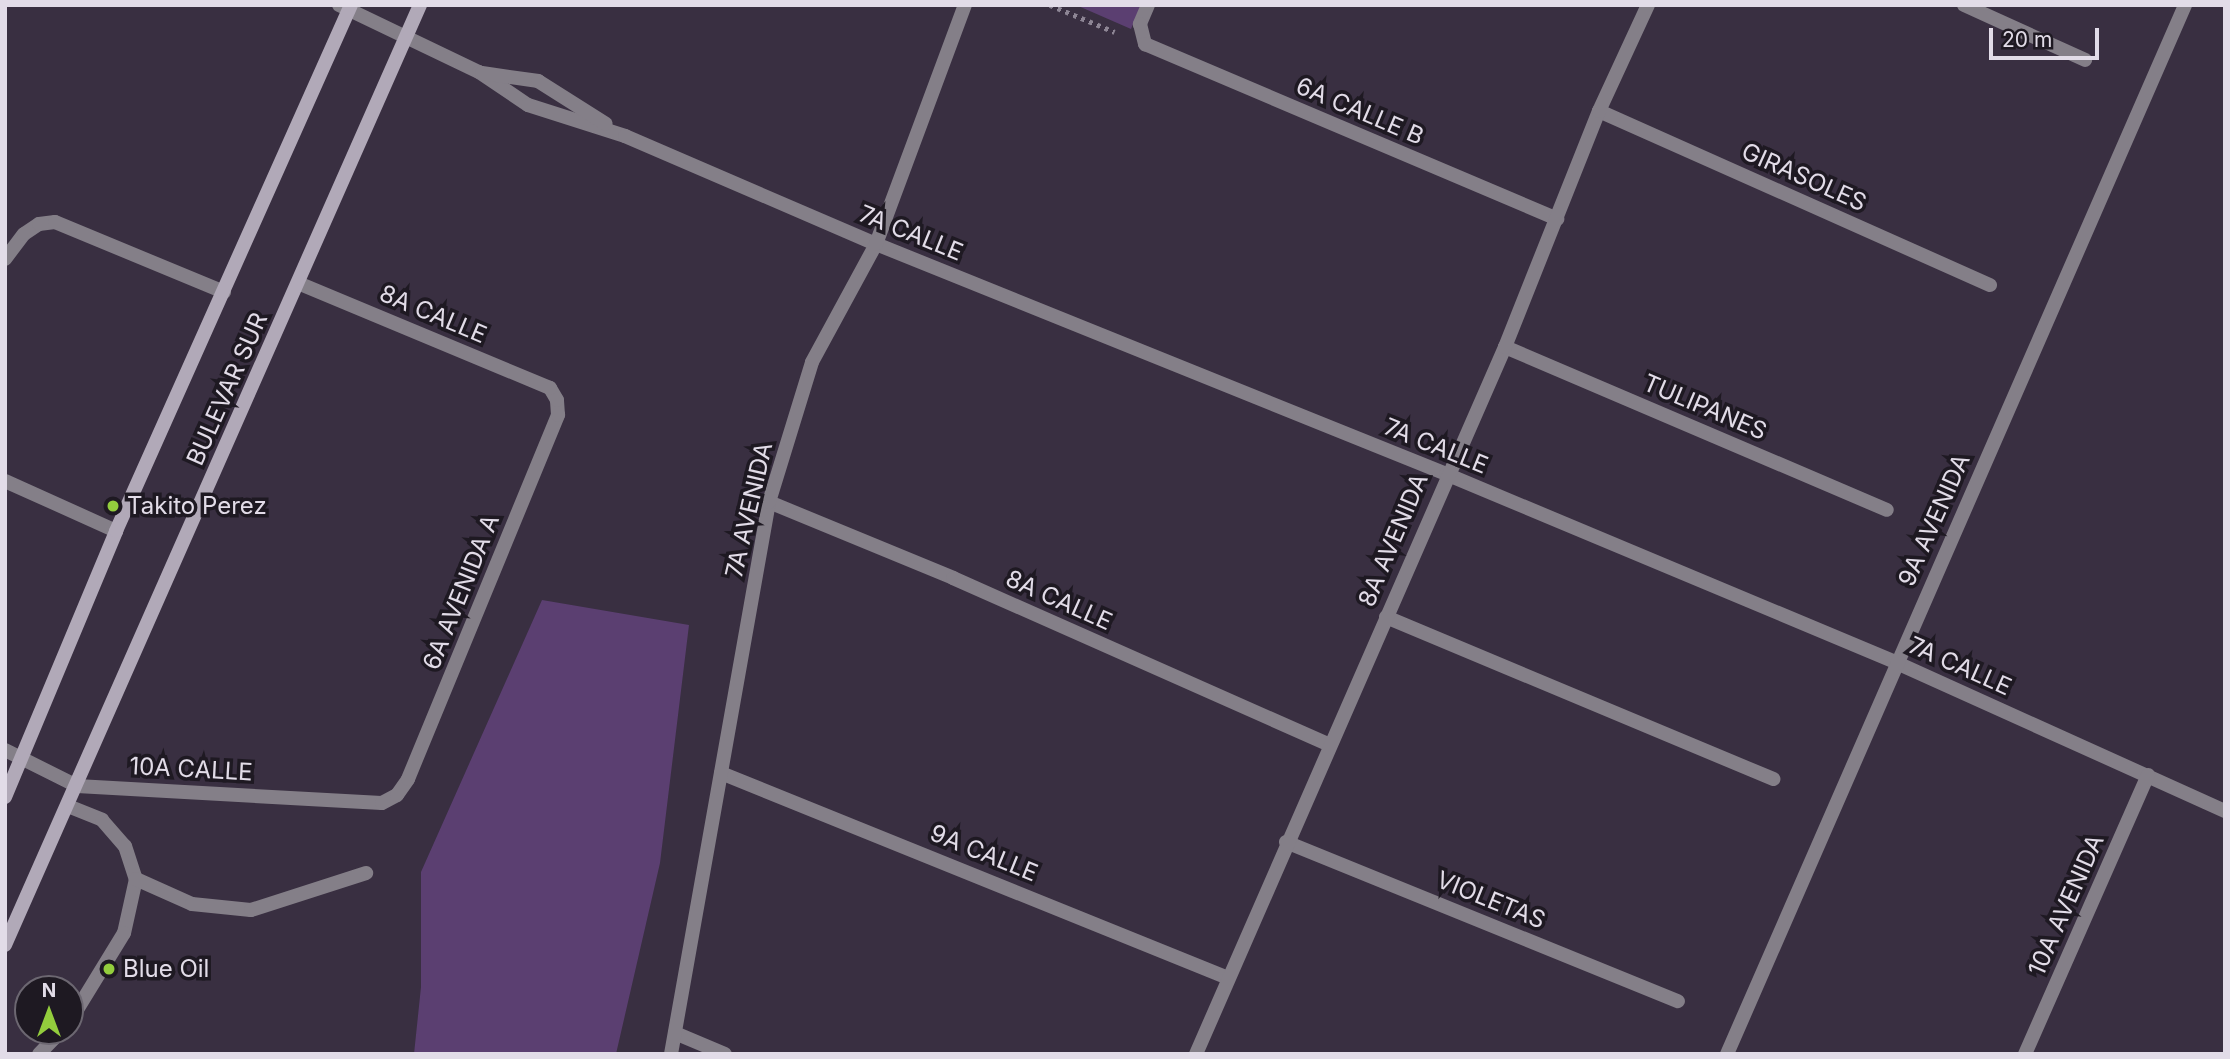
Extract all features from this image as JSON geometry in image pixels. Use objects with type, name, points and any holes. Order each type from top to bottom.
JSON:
[{"type":"main road","name":"BULEVAR SUR","points":[[5,945],[420,5]]},
{"type":"main road","name":"BULEVAR SUR","points":[[5,797],[116,531],[225,292],[346,7]]},
{"type":"street","name":"7A AVENIDA","points":[[671,1054],[769,502],[812,362],[876,244],[965,5]]},
{"type":"street","points":[[1145,44],[1140,24],[1148,5]]},
{"type":"street","name":"8A AVENIDA","points":[[1196,1054],[1446,474],[1504,346],[1599,111],[1648,5]]},
{"type":"street","points":[[1964,5],[2085,61]]},
{"type":"street","name":"9A AVENIDA","points":[[1727,1054],[2185,5]]},
{"type":"street","name":"7A CALLE","points":[[346,7],[405,40],[479,72],[528,105],[625,136],[876,244],[1446,474],[1897,663],[2225,811]]},
{"type":"street","name":"6A CALLE B","points":[[1145,44],[1557,219]]},
{"type":"street","name":"7A CALLE","points":[[479,72],[538,81],[625,136]]},
{"type":"street","name":"GIRASOLES","points":[[1599,111],[1990,285]]},
{"type":"street","points":[[5,259],[24,234],[39,224],[70,225],[225,292]]},
{"type":"street","name":"8A CALLE","points":[[298,283],[550,388]]},
{"type":"street","name":"TULIPANES","points":[[1504,346],[1887,510]]},
{"type":"street","name":"6A AVENIDA A","points":[[382,803],[397,795],[408,779],[553,428],[558,415],[550,388]]},
{"type":"street","points":[[5,481],[116,531]]},
{"type":"street","name":"8A CALLE","points":[[769,502],[953,578],[1329,745]]},
{"type":"street","points":[[1386,617],[1774,779]]},
{"type":"street","name":"10A CALLE","points":[[5,750],[77,786],[382,803]]},
{"type":"street","name":"9A CALLE","points":[[721,773],[1228,978]]},
{"type":"street","name":"10A AVENIDA","points":[[2025,1054],[2148,775]]},
{"type":"street","points":[[68,806],[102,820],[125,846],[136,879],[124,933],[84,998]]},
{"type":"street","name":"VIOLETAS","points":[[1286,842],[1678,1001]]},
{"type":"street","points":[[136,879],[192,904],[251,910],[366,873]]},
{"type":"street","points":[[675,1032],[725,1054]]},
{"type":"path","points":[[1050,5],[1145,44]]},
{"type":"shaded area","points":[[1076,5],[1141,5],[1131,29]]},
{"type":"shaded area","points":[[542,600],[689,625],[660,863],[616,1054],[414,1054],[421,987],[421,872]]},
{"type":"place","name":"Takito Perez","points":[[113,506]]},
{"type":"place","name":"Blue Oil","points":[[109,969]]}]
